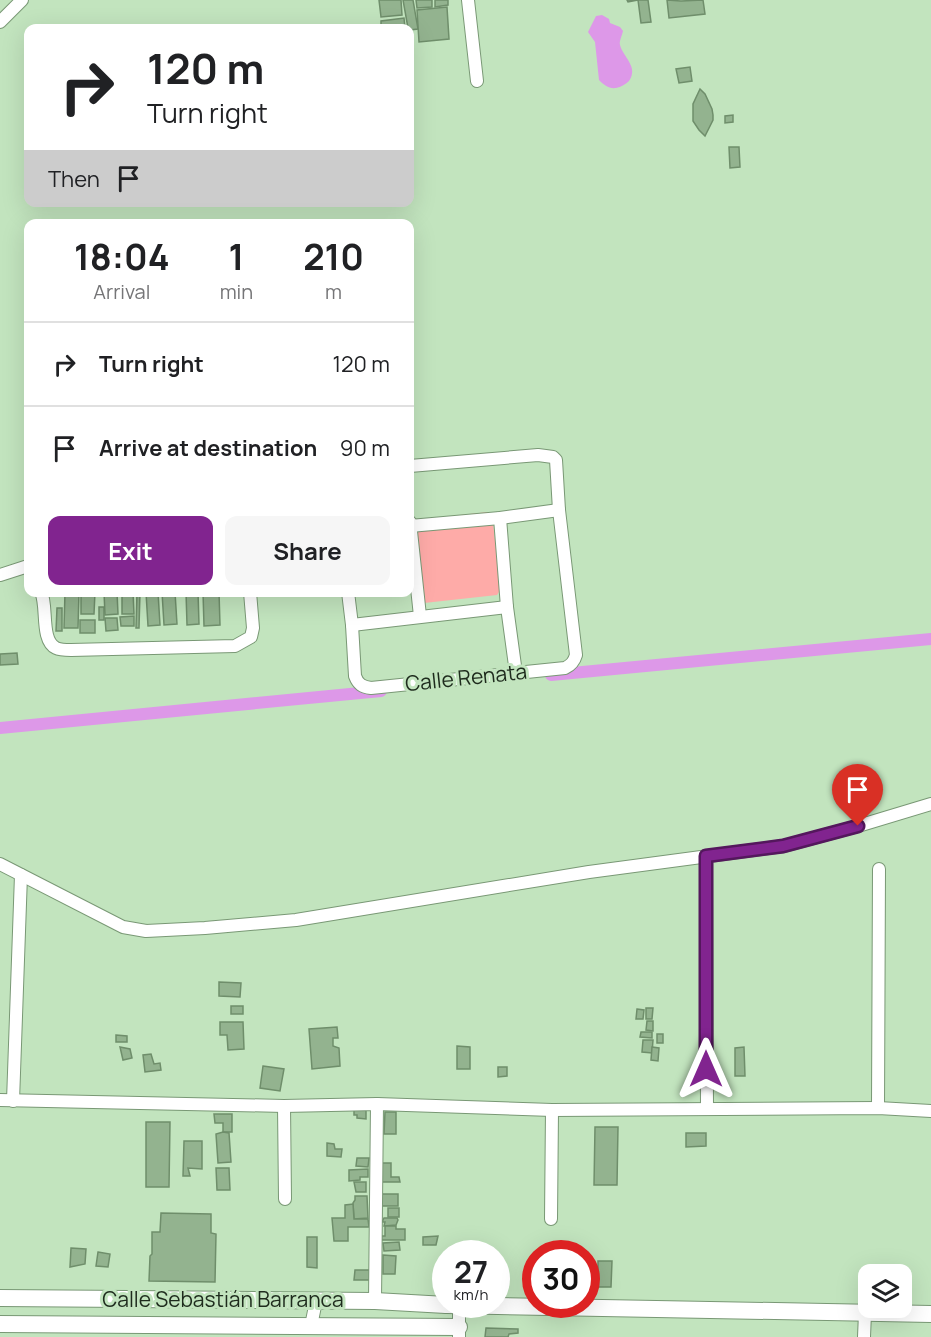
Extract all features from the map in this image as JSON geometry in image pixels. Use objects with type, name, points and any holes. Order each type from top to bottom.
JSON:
[{"type":"street","points":[[0,22],[22,0]]},
{"type":"street","points":[[468,0],[477,81]]},
{"type":"street","points":[[414,466],[550,455],[556,460],[559,510],[500,518],[414,524]]},
{"type":"street","name":"Calle Renata","points":[[352,625],[355,676],[360,685],[371,688],[565,668],[571,665],[576,655],[559,510]]},
{"type":"street","points":[[500,518],[507,607],[516,673]]},
{"type":"street","points":[[414,561],[420,616]]},
{"type":"street","points":[[0,575],[24,571]]},
{"type":"street","points":[[43,597],[45,626],[50,644],[56,648],[70,650],[235,646],[251,637],[253,628],[250,597]]},
{"type":"street","points":[[349,597],[352,625],[507,607]]},
{"type":"street","points":[[0,864],[123,927],[146,931],[296,920],[589,872],[783,846],[931,804]]},
{"type":"street","points":[[706,856],[707,1108]]},
{"type":"street","points":[[878,1108],[879,869]]},
{"type":"street","points":[[13,1101],[21,875]]},
{"type":"street","points":[[0,1100],[284,1106],[377,1104],[552,1110],[878,1108],[931,1111]]},
{"type":"street","points":[[375,1301],[377,1104]]},
{"type":"street","points":[[284,1106],[285,1199]]},
{"type":"street","points":[[551,1219],[552,1110]]},
{"type":"street","name":"Calle Sebastián Barranca","points":[[0,1298],[375,1301],[432,1304]]},
{"type":"street","points":[[311,1326],[316,1301]]},
{"type":"street","name":"Calle Sebastián Barranca","points":[[510,1307],[858,1313]]},
{"type":"street","name":"Calle Sebastián Barranca","points":[[912,1314],[931,1314]]},
{"type":"street","points":[[864,1337],[865,1318]]},
{"type":"street","points":[[0,1324],[311,1326],[459,1332]]},
{"type":"shaded area","points":[[602,15],[623,31],[620,45],[632,71],[629,81],[616,88],[611,88],[599,80],[595,42],[588,32],[596,16]]},
{"type":"shaded area","points":[[488,512],[492,516],[501,589],[497,595],[424,603],[414,520]]},
{"type":"building","points":[[379,0],[401,0],[402,15],[381,17]]},
{"type":"building","points":[[403,0],[413,0],[418,29],[414,30],[414,24],[407,24]]},
{"type":"building","points":[[416,0],[432,0],[432,7],[417,8]]},
{"type":"building","points":[[435,0],[448,0],[448,5],[435,7]]},
{"type":"building","points":[[638,0],[648,0],[651,22],[641,23]]},
{"type":"building","points":[[667,0],[703,0],[705,14],[669,18]]},
{"type":"building","points":[[447,7],[449,39],[419,42],[417,10]]},
{"type":"building","points":[[404,18],[405,24],[381,24],[381,21]]},
{"type":"building","points":[[690,67],[692,81],[679,83],[676,69]]},
{"type":"building","points":[[700,89],[705,94],[713,115],[705,136],[693,121],[693,104]]},
{"type":"building","points":[[733,115],[733,122],[725,123],[725,116]]},
{"type":"building","points":[[729,147],[739,147],[740,167],[730,168]]},
{"type":"building","points":[[65,597],[79,597],[78,628],[64,628]]},
{"type":"building","points":[[81,597],[95,597],[94,614],[81,614]]},
{"type":"building","points":[[104,597],[117,597],[118,614],[105,615]]},
{"type":"building","points":[[122,597],[133,597],[134,614],[122,614]]},
{"type":"building","points":[[137,597],[140,597],[139,628],[136,628]]},
{"type":"building","points":[[146,597],[158,597],[160,625],[148,626]]},
{"type":"building","points":[[162,597],[175,597],[177,624],[164,625]]},
{"type":"building","points":[[186,597],[198,597],[199,624],[187,625]]},
{"type":"building","points":[[203,597],[219,597],[220,625],[204,626]]},
{"type":"building","points":[[99,607],[104,607],[104,620],[99,620]]},
{"type":"building","points":[[57,608],[62,608],[62,631],[56,631]]},
{"type":"building","points":[[134,616],[134,626],[121,626],[120,617]]},
{"type":"building","points":[[105,618],[117,618],[118,630],[106,631]]},
{"type":"building","points":[[80,620],[95,620],[95,633],[80,633]]},
{"type":"building","points":[[17,653],[18,664],[0,665],[0,654]]},
{"type":"building","points":[[219,982],[241,983],[240,997],[219,996]]},
{"type":"building","points":[[231,1006],[243,1006],[243,1014],[231,1014]]},
{"type":"building","points":[[646,1008],[653,1008],[652,1019],[646,1019]]},
{"type":"building","points":[[637,1009],[644,1010],[643,1019],[636,1019]]},
{"type":"building","points":[[647,1021],[653,1021],[653,1031],[646,1030]]},
{"type":"building","points":[[220,1022],[243,1022],[244,1049],[228,1050],[227,1035],[220,1035]]},
{"type":"building","points":[[337,1027],[338,1038],[333,1038],[333,1046],[339,1048],[340,1066],[312,1069],[309,1029]]},
{"type":"building","points":[[641,1032],[652,1032],[652,1038],[640,1037]]},
{"type":"building","points":[[657,1034],[663,1034],[663,1043],[657,1043]]},
{"type":"building","points":[[116,1035],[127,1036],[127,1042],[116,1042]]},
{"type":"building","points":[[643,1040],[653,1040],[652,1053],[642,1052]]},
{"type":"building","points":[[457,1046],[470,1047],[470,1069],[457,1069]]},
{"type":"building","points":[[120,1047],[130,1049],[132,1058],[123,1060]]},
{"type":"building","points":[[652,1047],[659,1048],[658,1061],[651,1060]]},
{"type":"building","points":[[744,1047],[745,1076],[735,1076],[735,1048]]},
{"type":"building","points":[[151,1054],[154,1064],[160,1063],[161,1070],[145,1072],[143,1055]]},
{"type":"building","points":[[263,1066],[284,1069],[280,1091],[260,1088]]},
{"type":"building","points":[[498,1067],[507,1067],[507,1076],[498,1077]]},
{"type":"building","points":[[354,1108],[366,1109],[366,1119],[357,1118],[357,1115],[354,1115]]},
{"type":"building","points":[[385,1112],[396,1112],[396,1134],[384,1134]]},
{"type":"building","points":[[214,1114],[232,1114],[232,1132],[223,1132],[223,1123],[215,1123]]},
{"type":"building","points":[[146,1122],[170,1122],[169,1187],[146,1187]]},
{"type":"building","points":[[595,1127],[618,1127],[617,1185],[594,1185]]},
{"type":"building","points":[[229,1133],[231,1162],[218,1163],[216,1134]]},
{"type":"building","points":[[686,1133],[706,1133],[706,1146],[686,1147]]},
{"type":"building","points":[[184,1141],[202,1141],[202,1169],[188,1168],[190,1176],[183,1176]]},
{"type":"building","points":[[327,1143],[334,1144],[335,1149],[342,1149],[341,1157],[327,1156]]},
{"type":"building","points":[[357,1158],[369,1158],[368,1167],[356,1166]]},
{"type":"building","points":[[381,1163],[391,1163],[391,1177],[399,1177],[400,1182],[380,1182]]},
{"type":"building","points":[[216,1168],[229,1168],[230,1190],[217,1190]]},
{"type":"building","points":[[368,1169],[368,1177],[349,1181],[349,1170]]},
{"type":"building","points":[[354,1182],[366,1182],[366,1192],[356,1192]]},
{"type":"building","points":[[381,1194],[398,1194],[398,1206],[381,1206]]},
{"type":"building","points":[[355,1196],[367,1196],[368,1218],[354,1219]]},
{"type":"building","points":[[353,1204],[354,1219],[368,1219],[369,1227],[348,1227],[348,1241],[334,1241],[332,1218],[345,1218],[345,1205]]},
{"type":"building","points":[[388,1208],[399,1208],[399,1217],[388,1217]]},
{"type":"building","points":[[161,1213],[211,1214],[211,1233],[216,1234],[215,1282],[149,1281],[152,1232],[160,1232]]},
{"type":"building","points":[[384,1218],[397,1218],[398,1220],[396,1225],[384,1226],[385,1222],[382,1222]]},
{"type":"building","points":[[385,1226],[405,1229],[405,1240],[381,1240],[381,1236],[385,1236]]},
{"type":"building","points":[[438,1236],[437,1240],[432,1240],[432,1245],[423,1245],[423,1237]]},
{"type":"building","points":[[307,1237],[317,1237],[317,1268],[307,1267]]},
{"type":"building","points":[[399,1242],[400,1250],[384,1251],[383,1243]]},
{"type":"building","points":[[71,1248],[86,1249],[85,1264],[70,1267]]},
{"type":"building","points":[[98,1252],[110,1254],[108,1267],[96,1266]]},
{"type":"building","points":[[383,1255],[396,1256],[395,1274],[383,1274]]},
{"type":"building","points":[[600,1261],[612,1261],[611,1287],[600,1287]]},
{"type":"building","points":[[355,1270],[372,1270],[372,1280],[354,1280]]},
{"type":"building","points":[[486,1328],[518,1329],[518,1333],[509,1334],[508,1337],[485,1337]]},
{"type":"waterway","points":[[551,675],[931,639]]},
{"type":"waterway","points":[[0,728],[381,691]]},
{"type":"route","points":[[706,1069],[706,856],[783,846],[858,826]]}]
